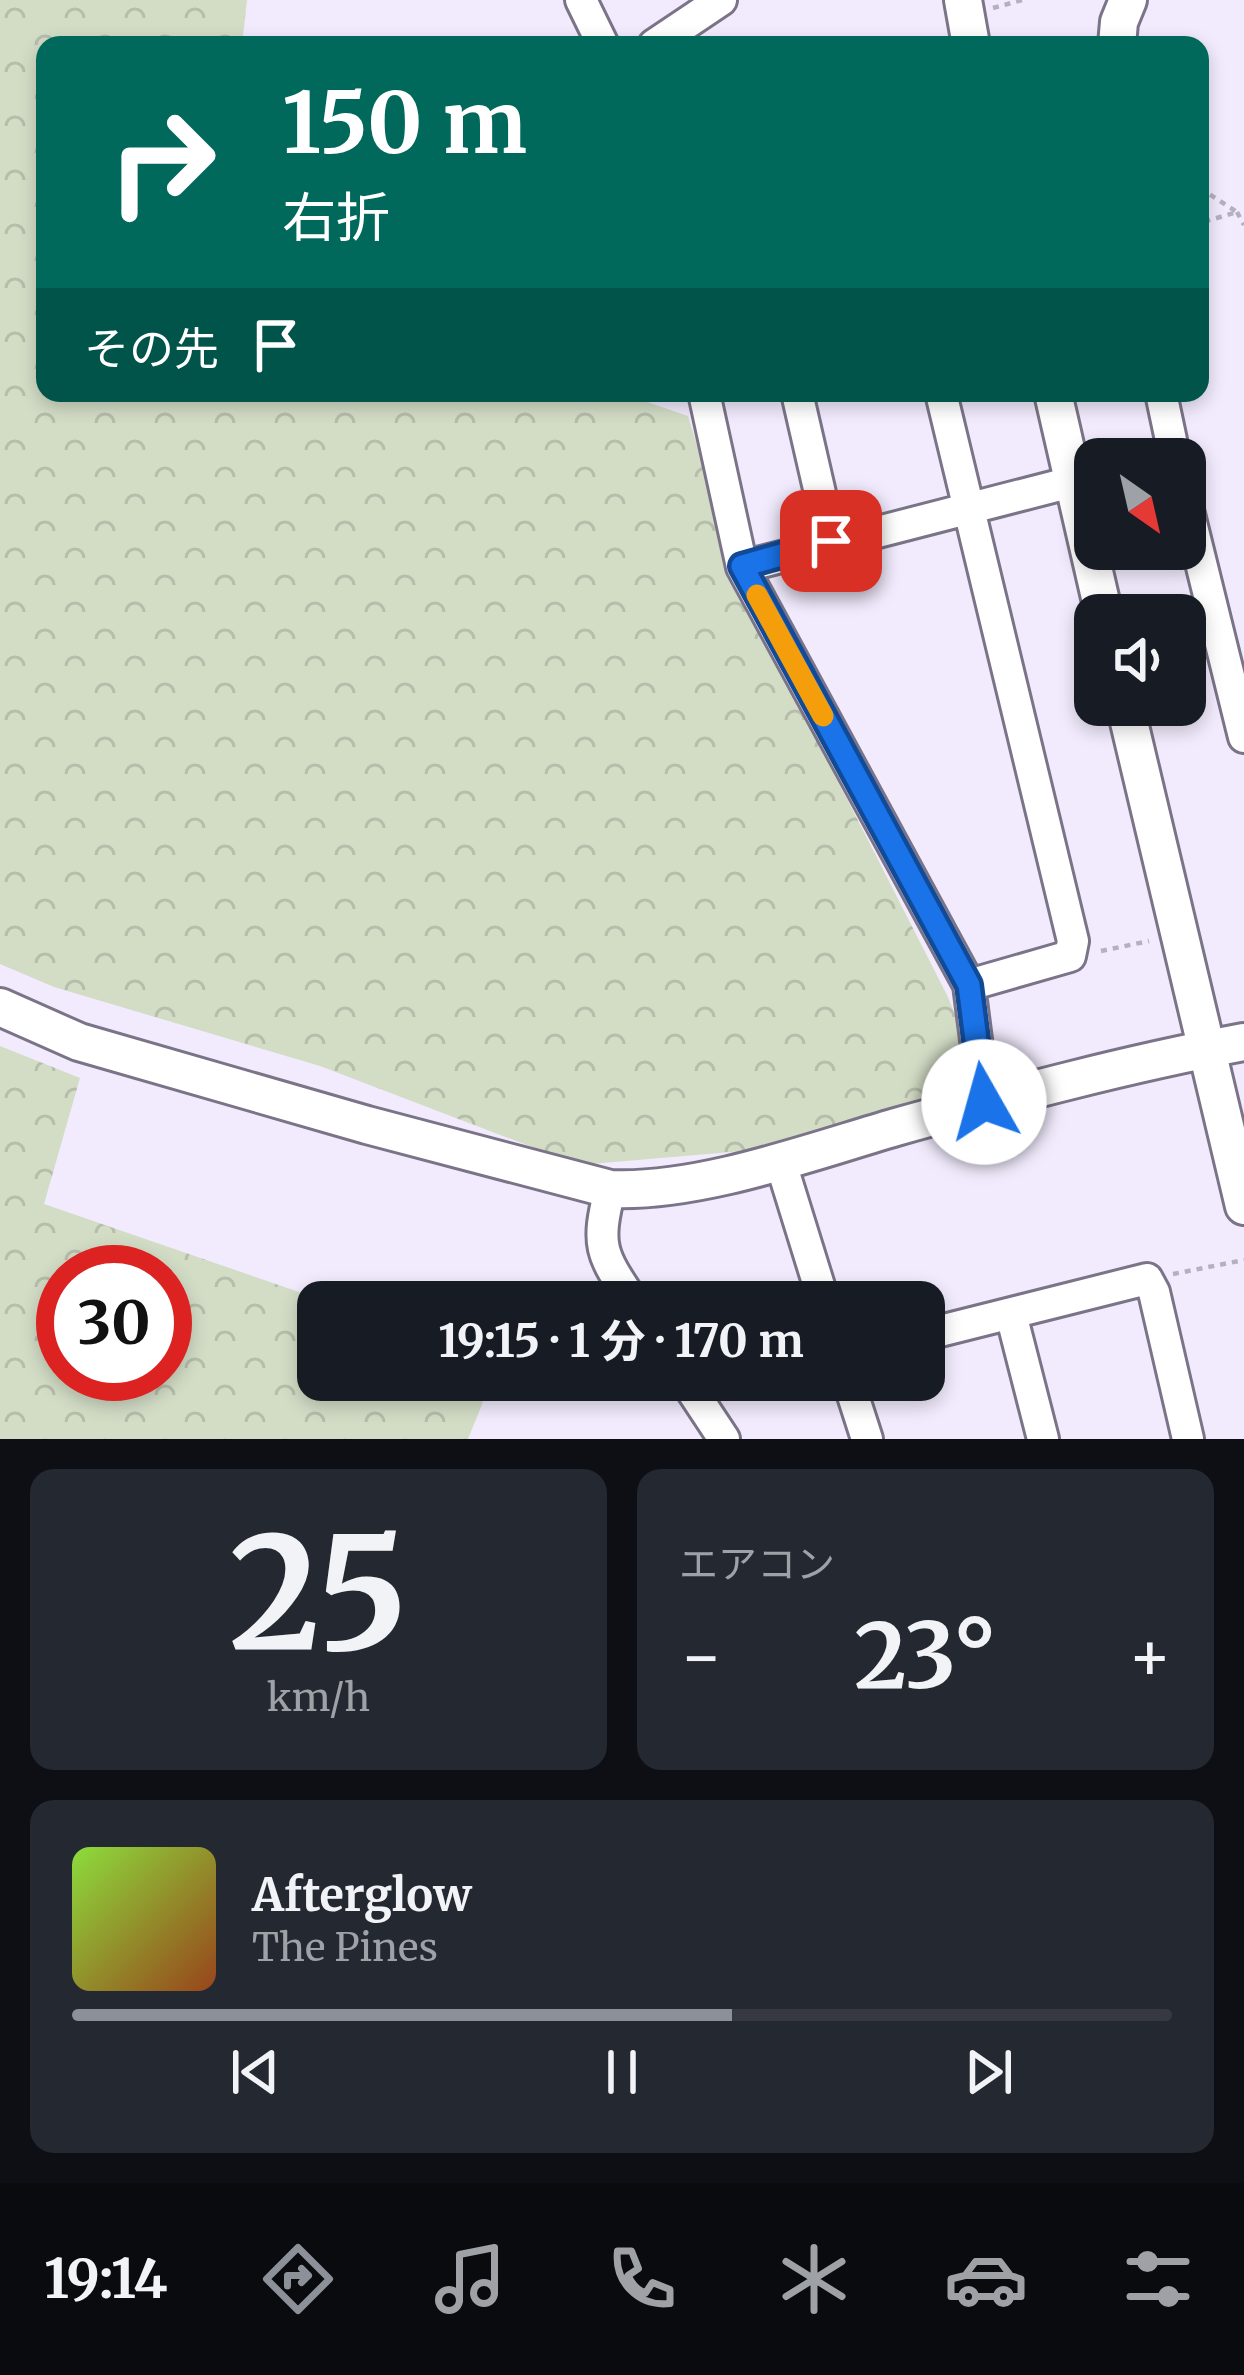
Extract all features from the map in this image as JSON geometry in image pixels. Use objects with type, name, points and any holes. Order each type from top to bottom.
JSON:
[{"type":"street","points":[[581,0],[599,36]]},
{"type":"street","points":[[667,36],[721,0]]},
{"type":"street","points":[[964,0],[970,36]]},
{"type":"street","points":[[1118,36],[1128,0]]},
{"type":"street","points":[[706,402],[742,566],[969,985],[984,1102]]},
{"type":"street","points":[[799,402],[831,541]]},
{"type":"street","points":[[943,402],[1073,941],[1070,956],[969,985]]},
{"type":"street","points":[[1056,402],[1074,451]]},
{"type":"street","points":[[1162,402],[1167,438]]},
{"type":"street","points":[[742,566],[1074,480]]},
{"type":"street","points":[[1203,570],[1244,737]]},
{"type":"street","points":[[1130,726],[1244,1206]]},
{"type":"street","points":[[0,1006],[80,1042],[610,1189],[648,1190],[780,1160],[984,1102],[1244,1042]]},
{"type":"street","points":[[780,1160],[817,1281]]},
{"type":"street","points":[[610,1189],[599,1235],[618,1281]]},
{"type":"street","points":[[945,1330],[1147,1279],[1188,1439]]},
{"type":"street","points":[[1011,1314],[1043,1439]]},
{"type":"street","points":[[699,1401],[724,1439]]},
{"type":"street","points":[[855,1401],[867,1439]]},
{"type":"path","points":[[1209,194],[1237,212],[1244,224]]},
{"type":"path","points":[[1209,220],[1237,212]]},
{"type":"path","points":[[1070,956],[1140,945]]},
{"type":"path","points":[[1147,1279],[1244,1260]]},
{"type":"green space","points":[[0,0],[247,0],[243,36],[36,36],[36,402],[647,402],[688,416],[744,597],[948,997],[980,1079],[918,1106],[755,1150],[579,1165],[320,1066],[54,987],[0,964]]},
{"type":"green space","points":[[0,1046],[80,1078],[44,1204],[163,1245],[36,1245],[36,1401],[192,1401],[192,1255],[297,1291],[297,1401],[482,1401],[468,1439],[0,1439]]},
{"type":"slow traffic","points":[[757,595],[823,716]]},
{"type":"route","points":[[831,541],[742,566],[969,985],[984,1102]]}]
